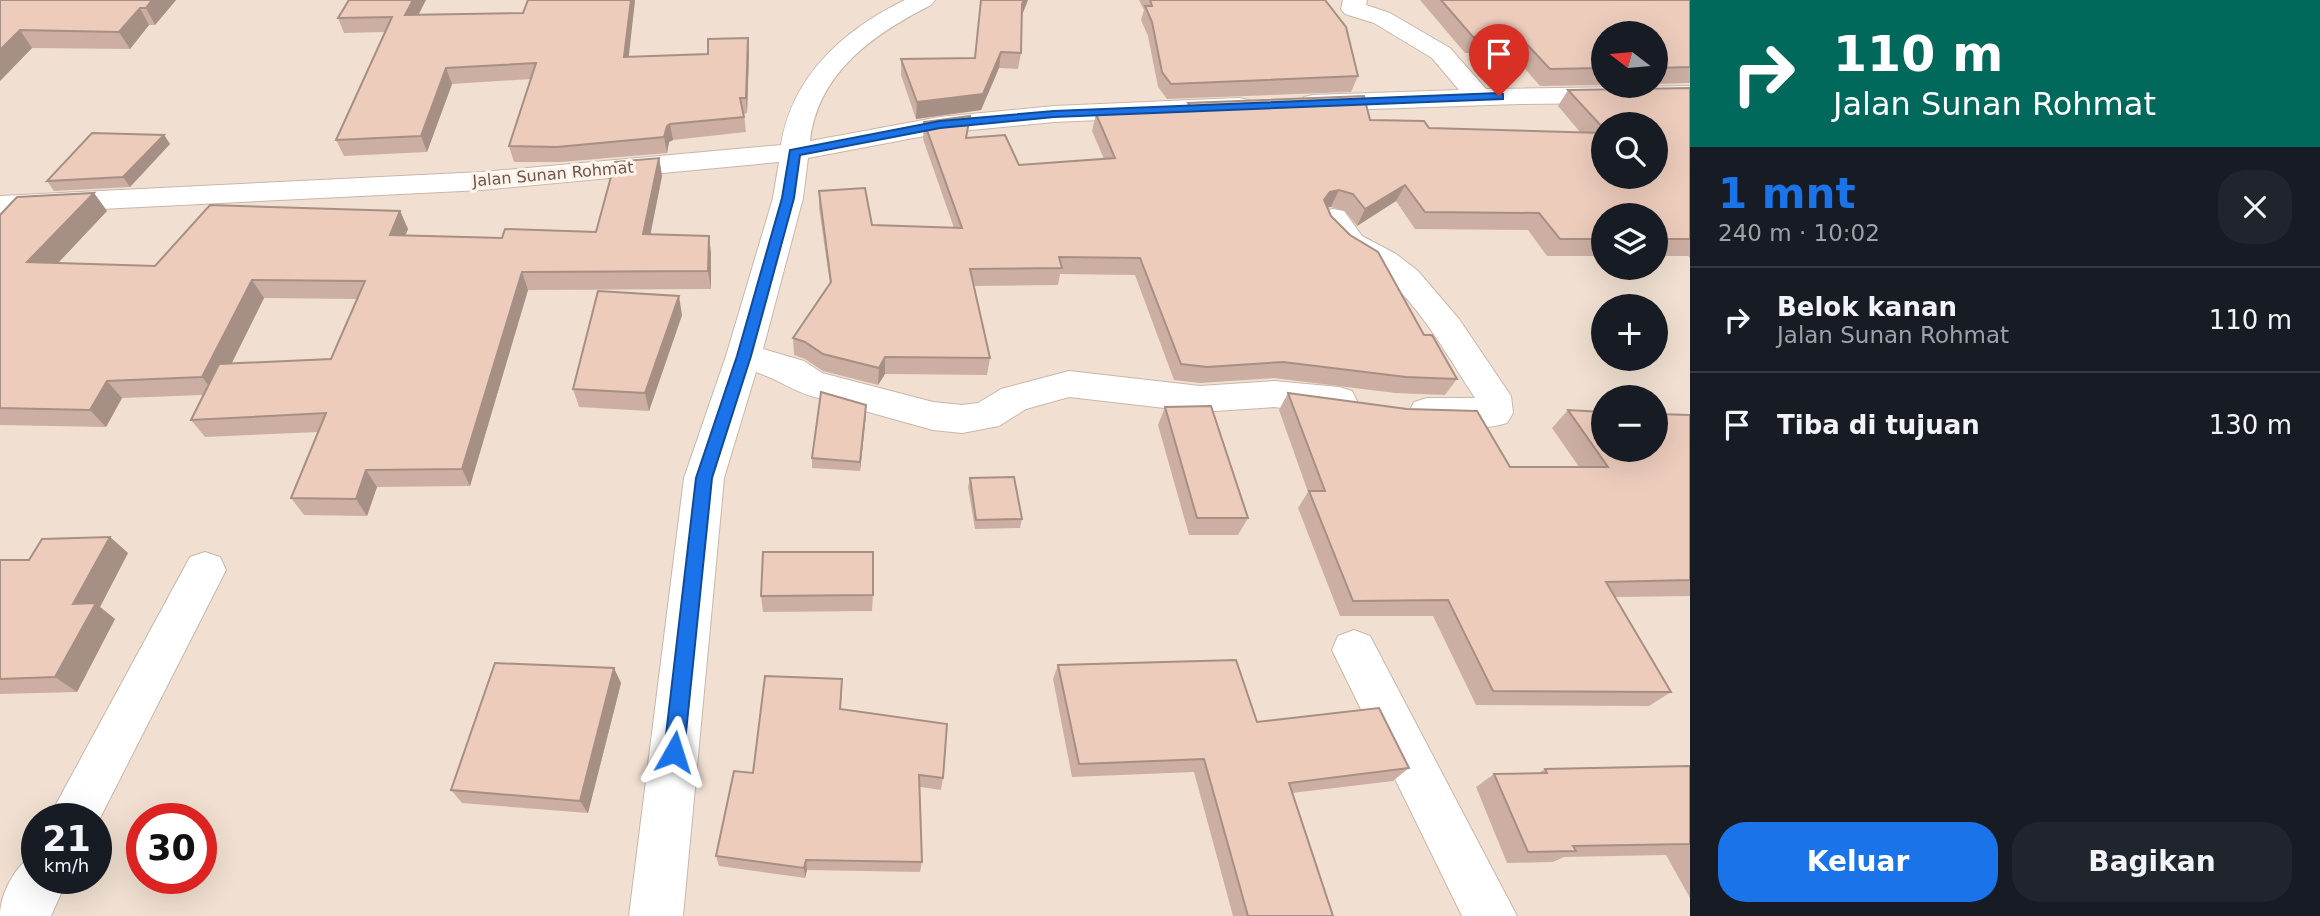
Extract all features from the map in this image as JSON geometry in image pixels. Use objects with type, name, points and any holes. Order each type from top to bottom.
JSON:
[{"type":"street","points":[[656,916],[704,478],[744,356],[788,198],[797,132],[810,93],[834,60],[881,21],[923,0]]},
{"type":"street","points":[[1355,0],[1353,9],[1382,18],[1441,53],[1479,97]]},
{"type":"street","name":"Jalan Sunan Rohmat","points":[[0,205],[482,181],[794,152],[940,125],[1054,114],[1479,97],[1690,94]]},
{"type":"street","points":[[744,356],[792,370],[811,383],[933,416],[962,419],[986,416],[1014,399],[1069,384],[1200,399],[1274,394],[1381,408],[1494,413],[1493,396],[1425,300],[1394,267],[1359,250],[1339,232],[1333,218]]},
{"type":"street","points":[[82,803],[205,570]]},
{"type":"street","points":[[1354,650],[1490,916]]},
{"type":"street","points":[[22,916],[34,894]]},
{"type":"shaded area","points":[[0,0],[1690,0],[1690,916],[0,916]]},
{"type":"building","points":[[0,0],[152,0],[146,8],[140,8],[119,32],[20,30],[0,50]]},
{"type":"building","points":[[349,0],[413,0],[405,15],[523,13],[528,0],[631,0],[624,57],[708,54],[708,39],[748,38],[746,98],[740,98],[744,117],[670,124],[664,137],[557,147],[509,146],[536,63],[446,68],[421,136],[336,140],[392,17],[338,18]]},
{"type":"building","points":[[981,0],[1024,0],[1021,53],[1001,52],[983,94],[917,102],[901,59],[975,58]]},
{"type":"building","points":[[1150,0],[1325,0],[1346,27],[1358,76],[1171,84],[1162,72],[1152,22],[1145,6],[1152,6]]},
{"type":"building","points":[[1441,0],[1690,0],[1690,67],[1668,68],[1668,21],[1591,21],[1591,68],[1550,69],[1520,37],[1473,37]]},
{"type":"building","points":[[1668,88],[1690,88],[1690,239],[1668,239],[1668,203],[1591,203],[1591,239],[1560,239],[1539,213],[1425,212],[1405,185],[1365,209],[1353,194],[1339,190],[1330,192],[1324,200],[1331,216],[1350,235],[1378,252],[1424,335],[1432,335],[1457,379],[1406,377],[1283,362],[1207,367],[1181,364],[1140,258],[1059,257],[1062,268],[970,269],[990,358],[885,357],[879,368],[823,354],[805,342],[793,338],[831,282],[819,191],[865,188],[872,225],[962,228],[924,122],[970,116],[966,138],[1005,135],[1019,165],[1115,158],[1096,114],[1193,110],[1188,103],[1364,96],[1370,120],[1424,121],[1429,128],[1591,133],[1591,189],[1668,189],[1668,112],[1591,112],[1591,115],[1568,90],[1591,90],[1591,98],[1668,98]]},
{"type":"building","points":[[92,133],[164,135],[123,177],[47,181]]},
{"type":"building","points":[[659,158],[643,234],[709,236],[708,271],[522,272],[462,469],[366,470],[356,499],[291,498],[326,413],[191,420],[219,364],[331,359],[365,281],[252,280],[202,377],[107,381],[90,410],[0,408],[0,215],[17,197],[94,193],[27,262],[155,266],[210,205],[400,211],[390,235],[502,238],[505,229],[596,232],[615,162]]},
{"type":"building","points":[[598,291],[679,296],[645,393],[573,389]]},
{"type":"building","points":[[821,392],[866,405],[860,462],[812,458]]},
{"type":"building","points":[[1288,393],[1407,409],[1477,411],[1510,467],[1608,467],[1604,462],[1668,462],[1668,414],[1690,415],[1690,580],[1606,582],[1671,692],[1493,691],[1448,600],[1353,601],[1309,491],[1325,491]]},
{"type":"building","points":[[1211,406],[1248,518],[1197,518],[1165,407]]},
{"type":"building","points":[[1568,410],[1591,411],[1591,443]]},
{"type":"building","points":[[1014,477],[1022,519],[976,520],[970,478]]},
{"type":"building","points":[[110,537],[73,604],[96,603],[55,677],[0,679],[0,560],[29,560],[42,539]]},
{"type":"building","points":[[763,552],[873,552],[873,595],[761,596]]},
{"type":"building","points":[[1236,660],[1257,722],[1379,708],[1409,768],[1289,783],[1333,916],[1248,916],[1204,759],[1079,764],[1058,665]]},
{"type":"building","points":[[495,663],[614,668],[580,801],[451,790]]},
{"type":"building","points":[[765,676],[842,679],[840,709],[947,724],[943,778],[919,775],[922,862],[806,860],[804,868],[716,856],[734,771],[753,773]]},
{"type":"building","points":[[1690,766],[1690,844],[1573,846],[1576,851],[1528,852],[1494,774],[1547,773],[1545,769]]},
{"type":"route","points":[[674,752],[704,478],[744,356],[788,198],[794,152],[940,125],[1054,114],[1499,96]]}]
